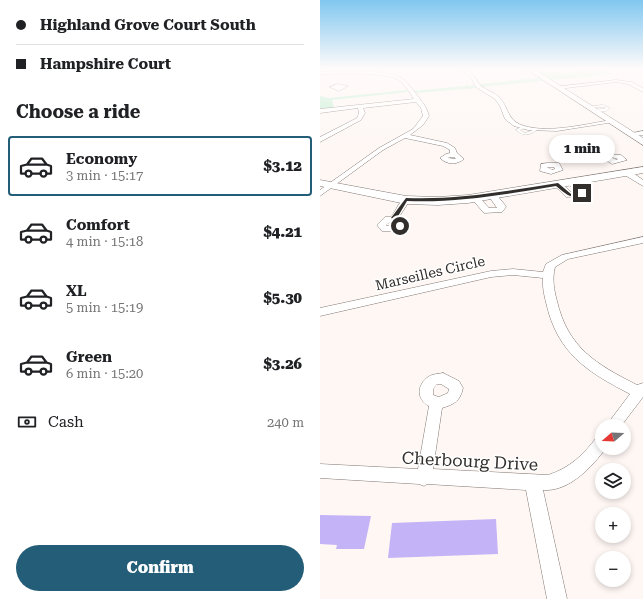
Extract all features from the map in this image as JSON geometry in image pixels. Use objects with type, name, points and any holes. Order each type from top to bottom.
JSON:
[{"type":"street","points":[[320,194],[326,184],[381,149],[415,130],[424,120],[425,111],[415,96]]},
{"type":"street","points":[[494,96],[504,106],[509,121],[522,127],[557,129],[611,122]]},
{"type":"street","points":[[572,96],[643,142]]},
{"type":"street","points":[[320,111],[418,100]]},
{"type":"street","points":[[320,140],[358,119],[362,113],[360,106]]},
{"type":"street","points":[[631,134],[643,133]]},
{"type":"street","points":[[404,136],[445,144],[453,149],[454,155]]},
{"type":"street","points":[[620,161],[637,171],[643,184]]},
{"type":"street","points":[[326,184],[406,200],[438,201],[475,198],[637,171]]},
{"type":"street","points":[[554,172],[564,183]]},
{"type":"street","points":[[475,198],[484,209],[491,212],[499,210],[502,206],[492,195]]},
{"type":"street","points":[[394,218],[406,200]]},
{"type":"street","points":[[618,419],[640,390],[596,370],[578,357],[557,325],[547,284],[547,275],[550,266],[565,257],[643,240]]},
{"type":"street","name":"Marseilles Circle","points":[[320,312],[491,274],[513,272],[547,275]]},
{"type":"street","points":[[424,478],[436,403]]},
{"type":"street","name":"Cherbourg Drive","points":[[320,471],[424,478],[548,483],[564,478],[579,470],[595,451]]},
{"type":"street","points":[[533,483],[557,599]]},
{"type":"green space","points":[[320,96],[329,98],[370,96],[332,100],[334,108],[320,110]]},
{"type":"building","points":[[320,515],[371,516],[364,549],[336,549],[337,545],[320,544]]},
{"type":"building","points":[[496,519],[498,554],[388,558],[392,523]]},
{"type":"route","points":[[400,226],[402,223],[401,221],[394,218],[406,200],[438,201],[468,199],[558,184],[569,195],[575,196],[582,193]]}]
